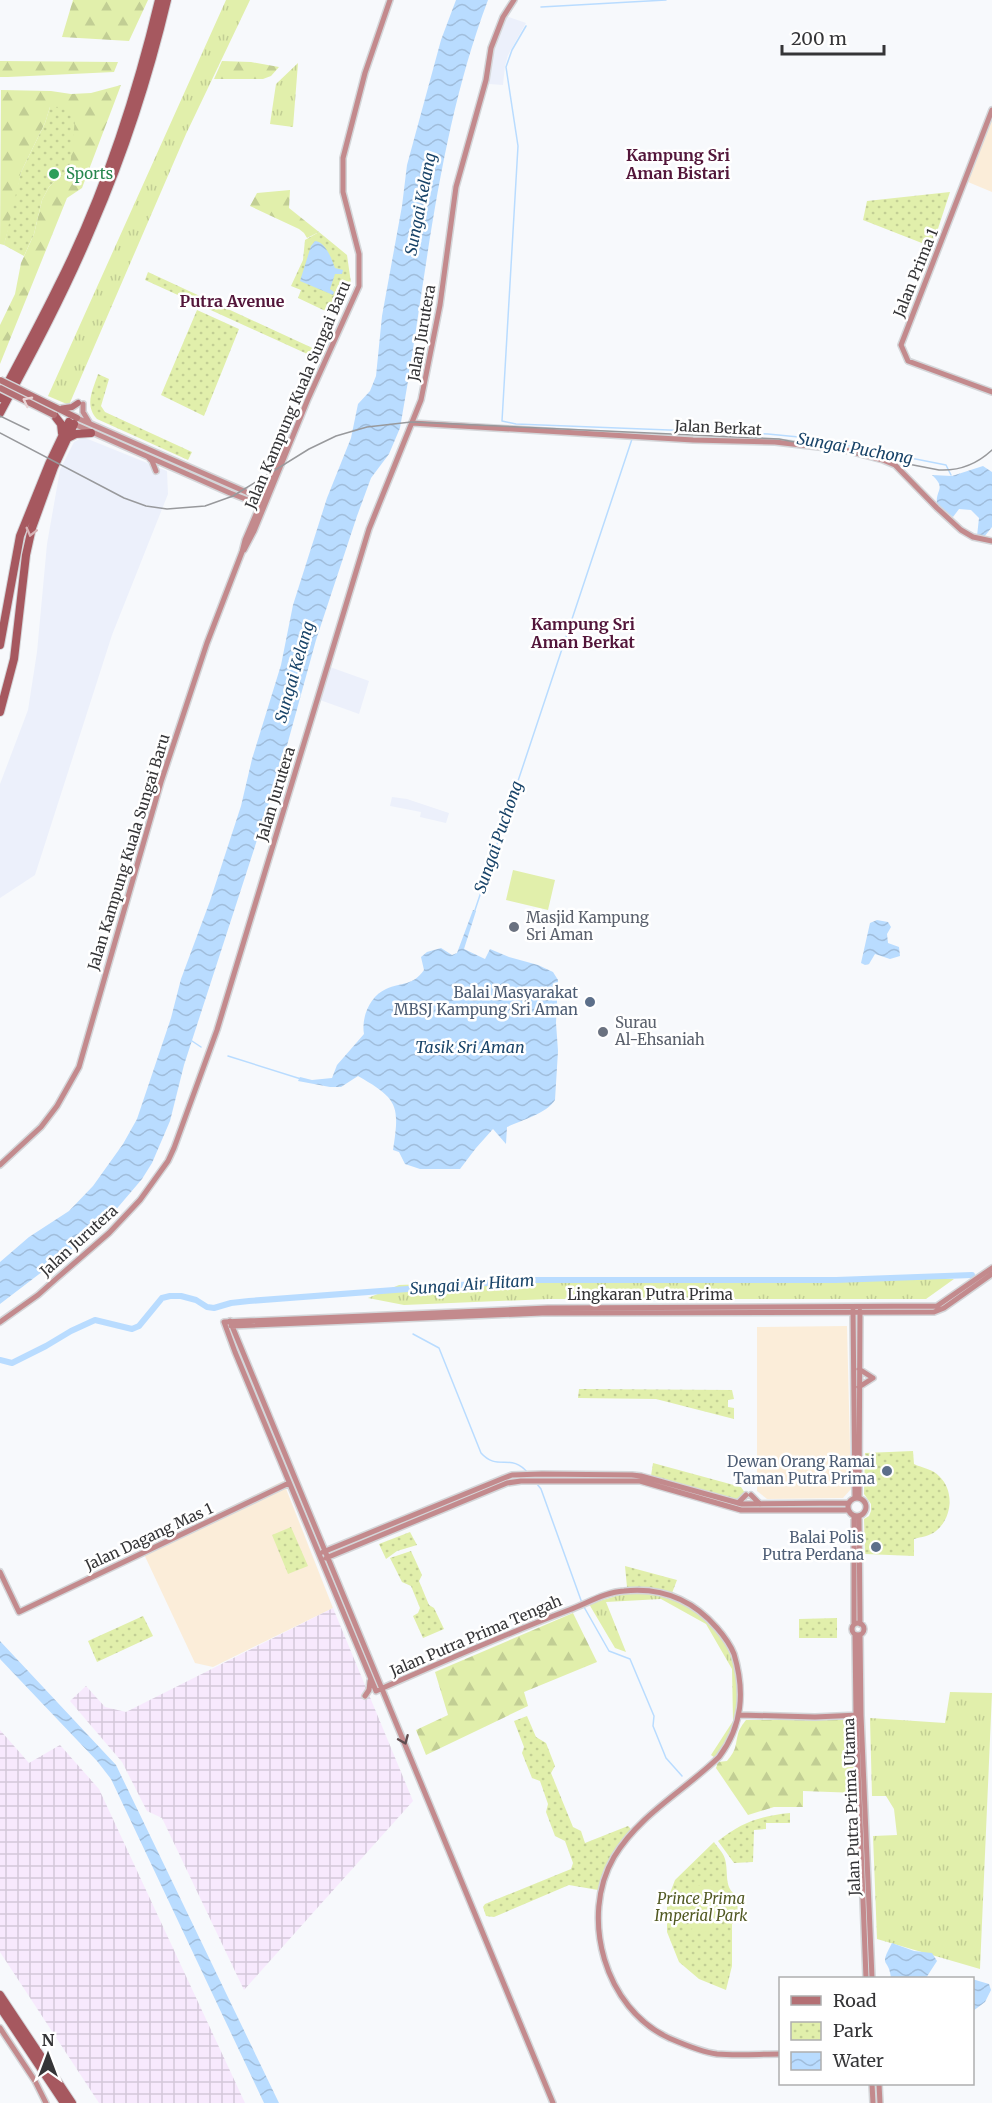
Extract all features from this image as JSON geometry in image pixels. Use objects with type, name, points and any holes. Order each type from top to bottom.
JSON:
[{"type":"highway","points":[[0,398],[58,287],[96,201],[140,72],[159,0]]},
{"type":"highway","points":[[0,413],[64,289],[93,225],[147,74],[167,0]]},
{"type":"highway","points":[[0,645],[20,536],[64,438],[59,412]]},
{"type":"highway","points":[[1,709],[14,659],[26,555],[32,528],[70,421]]},
{"type":"highway","points":[[64,438],[94,430]]},
{"type":"highway","points":[[0,1995],[72,2103]]},
{"type":"highway","points":[[0,2007],[64,2103]]},
{"type":"main road","points":[[0,380],[59,412],[70,421]]},
{"type":"main road","points":[[0,388],[59,412],[70,421]]},
{"type":"main road","points":[[59,412],[80,404]]},
{"type":"street","name":"Jalan Kampung Kuala Sungai Baru","points":[[0,1165],[41,1127],[57,1106],[79,1067],[161,782],[207,644],[243,552],[252,537],[296,428],[359,286],[359,254],[343,192],[343,158],[365,73],[390,0]]},
{"type":"street","name":"Jalan Jurutera","points":[[0,1322],[38,1295],[120,1222],[145,1194],[168,1161],[174,1148],[217,1030],[369,529],[421,400],[440,305],[456,187],[486,80],[490,48],[503,17],[514,0]]},
{"type":"street","name":"Jalan Prima 1","points":[[992,110],[901,347],[908,361],[992,392]]},
{"type":"street","points":[[80,404],[86,419],[94,430],[147,456],[160,467]]},
{"type":"street","points":[[70,421],[158,454],[253,495],[261,502],[261,511],[252,537]]},
{"type":"street","name":"Jalan Berkat","points":[[412,423],[693,440],[775,442],[845,450],[876,457],[895,465],[961,530],[973,537],[992,541]]},
{"type":"street","name":"Jalan Kampung Kuala Sungai Baru","points":[[243,552],[245,540],[281,455],[296,428]]},
{"type":"street","points":[[158,454],[160,467]]},
{"type":"street","points":[[147,456],[160,467],[175,468],[253,502],[261,502],[267,496],[279,471]]},
{"type":"street","points":[[160,467],[171,460]]},
{"type":"street","points":[[231,486],[257,493],[269,484]]},
{"type":"street","points":[[230,493],[249,504],[253,510],[245,540]]},
{"type":"street","name":"Jalan Kampung Kuala Sungai Baru","points":[[0,1170],[19,1152],[20,1148]]},
{"type":"street","name":"Lingkaran Putra Prima","points":[[228,1324],[542,1313],[937,1306],[992,1268]]},
{"type":"street","name":"Lingkaran Putra Prima","points":[[860,1309],[934,1312],[944,1308],[992,1274]]},
{"type":"street","points":[[853,1309],[857,1497]]},
{"type":"street","points":[[323,1556],[335,1547],[504,1478],[640,1481],[741,1510],[848,1506],[857,1497],[860,1309]]},
{"type":"street","points":[[228,1324],[289,1483],[323,1556],[379,1690],[386,1699],[553,2103]]},
{"type":"street","points":[[228,1324],[321,1542],[323,1556],[332,1567],[374,1678],[365,1696]]},
{"type":"street","points":[[859,1369],[873,1378],[859,1387]]},
{"type":"street","points":[[323,1556],[337,1554],[507,1483],[542,1474],[641,1476],[738,1503],[848,1506]]},
{"type":"street","name":"Jalan Dagang Mas 1","points":[[0,1572],[20,1612],[289,1483]]},
{"type":"street","points":[[738,1503],[749,1495],[760,1504]]},
{"type":"street","points":[[856,1516],[863,1514],[866,1507],[865,1503],[857,1497]]},
{"type":"street","points":[[848,1506],[856,1516],[857,1624],[852,1630],[858,1635],[864,1629],[857,1624]]},
{"type":"street","points":[[321,1542],[335,1547]]},
{"type":"street","points":[[332,1567],[337,1554]]},
{"type":"street","name":"Jalan Putra Prima Tengah","points":[[379,1690],[591,1601],[622,1591],[646,1590],[666,1594],[694,1605],[710,1619],[732,1648],[741,1685],[740,1715]]},
{"type":"street","name":"Jalan Putra Prima Utama","points":[[858,1635],[858,1715],[866,1977]]},
{"type":"street","points":[[374,1678],[392,1684],[388,1689],[386,1699]]},
{"type":"street","points":[[779,2054],[716,2054],[668,2038],[652,2029],[626,2002],[609,1974],[599,1940],[598,1908],[603,1881],[614,1857],[635,1828],[719,1757],[728,1744],[740,1715],[815,1718],[858,1715]]},
{"type":"street","name":"Jalan Putra Prima Utama","points":[[858,1715],[872,1977]]},
{"type":"street","points":[[0,2028],[35,2081],[46,2103]]},
{"type":"street","points":[[872,2085],[873,2103]]},
{"type":"street","points":[[879,2085],[880,2103]]},
{"type":"shaded area","points":[[506,16],[526,23],[508,55],[503,85],[489,84],[494,44]]},
{"type":"shaded area","points":[[992,119],[992,192],[968,182]]},
{"type":"shaded area","points":[[83,437],[167,471],[168,494],[112,635],[35,875],[0,898],[0,784],[28,710],[37,652],[47,544],[60,470],[74,442]]},
{"type":"shaded area","points":[[330,667],[369,681],[359,714],[320,700]]},
{"type":"shaded area","points":[[392,797],[407,799],[449,813],[446,823],[420,817],[421,812],[390,806]]},
{"type":"shaded area","points":[[847,1326],[851,1489],[843,1498],[767,1499],[757,1491],[757,1327]]},
{"type":"shaded area","points":[[283,1481],[333,1608],[213,1667],[195,1663],[142,1550]]},
{"type":"shaded area","points":[[333,1608],[413,1801],[244,1990],[162,1818],[147,1811],[122,1762],[70,1701],[86,1686],[105,1707],[126,1712]]},
{"type":"shaded area","points":[[0,1730],[29,1763],[60,1745],[99,1789],[245,2103],[99,2103],[0,1952]]},
{"type":"green space","points":[[73,0],[148,0],[129,41],[62,37]]},
{"type":"green space","points":[[226,0],[250,0],[186,134],[69,405],[48,396]]},
{"type":"green space","points":[[0,61],[118,62],[114,72],[0,77]]},
{"type":"green space","points":[[222,61],[251,62],[279,67],[271,76],[263,79],[214,79]]},
{"type":"green space","points":[[298,63],[293,127],[270,124],[276,84]]},
{"type":"green space","points":[[121,85],[82,188],[67,198],[0,364],[0,325],[15,294],[21,263],[34,234],[42,200],[49,187],[70,167],[50,107],[45,123],[21,172],[4,245],[0,244],[1,90],[51,91],[71,94],[91,93]]},
{"type":"green space","points":[[50,107],[72,110],[75,119],[70,167],[49,187],[42,200],[34,234],[24,256],[4,245],[21,172],[45,123]]},
{"type":"green space","points":[[290,190],[289,208],[319,232],[307,238],[299,229],[250,206],[257,193]]},
{"type":"green space","points":[[950,192],[932,247],[863,220],[867,201]]},
{"type":"green space","points":[[319,232],[347,255],[351,283],[336,316],[298,298],[301,290],[291,286],[303,260],[305,240]]},
{"type":"green space","points":[[148,272],[319,351],[316,358],[145,280]]},
{"type":"green space","points":[[197,310],[239,329],[204,416],[161,395]]},
{"type":"green space","points":[[98,374],[109,379],[101,406],[105,412],[192,452],[188,460],[97,419],[90,403]]},
{"type":"green space","points":[[513,870],[555,880],[548,910],[506,900]]},
{"type":"green space","points":[[811,1277],[954,1279],[926,1299],[549,1299],[404,1305],[368,1298],[399,1285],[548,1279]]},
{"type":"green space","points":[[579,1389],[732,1390],[734,1399],[728,1400],[728,1407],[734,1408],[734,1419],[656,1399],[578,1398]]},
{"type":"green space","points":[[913,1451],[914,1464],[937,1474],[948,1489],[950,1504],[945,1519],[934,1533],[914,1539],[914,1556],[865,1554],[864,1519],[869,1516],[871,1504],[864,1494],[865,1453]]},
{"type":"green space","points":[[653,1463],[741,1487],[745,1493],[738,1501],[651,1476]]},
{"type":"green space","points":[[291,1527],[308,1566],[288,1574],[272,1535]]},
{"type":"green space","points":[[410,1532],[417,1545],[397,1551],[386,1559],[379,1544]]},
{"type":"green space","points":[[411,1551],[422,1575],[419,1581],[429,1605],[434,1608],[444,1629],[423,1638],[413,1616],[420,1608],[411,1586],[402,1582],[390,1558]]},
{"type":"green space","points":[[625,1566],[677,1580],[672,1593],[652,1588],[627,1587]]},
{"type":"green space","points":[[630,1592],[662,1595],[692,1606],[716,1629],[731,1654],[739,1682],[738,1712],[733,1731],[715,1758],[711,1755],[733,1721],[732,1669],[706,1624],[661,1599],[606,1602],[626,1652],[615,1648],[589,1604]]},
{"type":"green space","points":[[573,1613],[597,1662],[524,1692],[528,1706],[426,1755],[416,1730],[448,1715],[435,1672]]},
{"type":"green space","points":[[143,1616],[153,1636],[97,1662],[88,1641]]},
{"type":"green space","points":[[837,1618],[837,1638],[799,1638],[799,1619]]},
{"type":"green space","points":[[950,1692],[992,1693],[980,1969],[877,1939],[873,1836],[897,1835],[894,1809],[886,1796],[872,1796],[870,1718],[945,1723]]},
{"type":"green space","points":[[527,1716],[536,1737],[546,1743],[555,1766],[551,1773],[573,1827],[581,1831],[585,1843],[628,1826],[631,1829],[604,1869],[598,1890],[569,1885],[494,1917],[486,1916],[483,1907],[485,1904],[571,1869],[573,1863],[565,1841],[555,1836],[546,1812],[548,1804],[540,1781],[532,1778],[522,1753],[524,1747],[514,1721]]},
{"type":"green space","points":[[746,1720],[854,1720],[858,1793],[803,1791],[803,1807],[774,1807],[748,1815],[716,1768],[718,1762],[727,1761],[733,1753],[739,1730]]},
{"type":"green space","points":[[790,1813],[790,1823],[766,1823],[766,1829],[754,1830],[753,1862],[734,1863],[718,1841],[752,1821]]},
{"type":"green space","name":"Prince Prima Imperial Park","points":[[714,1842],[725,1859],[728,1885],[738,1896],[737,1920],[732,1924],[732,1966],[726,1990],[699,1979],[679,1962],[667,1932],[667,1901],[675,1880]]},
{"type":"green space","points":[[715,1885],[715,1932],[692,1931],[693,1886]]},
{"type":"water","name":"Sungai Kelang","points":[[456,0],[488,0],[470,52],[444,158],[400,428],[389,454],[371,478],[357,516],[316,640],[283,760],[184,1065],[170,1121],[152,1163],[142,1179],[102,1226],[0,1304],[0,1262],[29,1237],[69,1211],[93,1186],[123,1144],[137,1119],[171,1018],[181,979],[210,901],[241,806],[252,759],[281,665],[293,605],[327,498],[351,438],[358,404],[370,391],[376,376],[382,316],[407,165],[441,40]]},
{"type":"water","points":[[315,241],[325,248],[335,268],[343,270],[342,274],[335,274],[330,289],[334,292],[333,295],[300,281],[311,246]]},
{"type":"water","points":[[983,466],[992,472],[992,527],[984,537],[977,536],[979,518],[971,510],[959,509],[953,517],[937,505],[940,486],[932,475],[952,476]]},
{"type":"water","name":"Tasik Sri Aman","points":[[473,910],[476,911],[464,949],[485,959],[490,949],[538,965],[553,972],[558,980],[555,1100],[540,1113],[507,1127],[506,1144],[493,1129],[460,1169],[420,1169],[405,1164],[399,1152],[393,1150],[396,1113],[393,1105],[381,1091],[358,1076],[341,1087],[298,1081],[300,1077],[312,1080],[332,1078],[337,1065],[364,1034],[365,1014],[375,997],[386,989],[416,979],[424,970],[421,957],[427,952],[441,948],[452,955],[457,953]]},
{"type":"water","points":[[877,920],[888,922],[891,927],[887,934],[888,943],[899,947],[900,956],[890,959],[875,954],[869,964],[865,965],[861,963],[870,923]]},
{"type":"water","points":[[0,1641],[116,1765],[279,2103],[264,2103],[111,1779],[97,1761],[0,1659]]},
{"type":"water","points":[[892,1943],[914,1951],[932,1953],[937,1961],[927,1977],[891,1977],[885,1960]]},
{"type":"water","points":[[974,1980],[989,1984],[991,1990],[985,2002],[974,2010]]},
{"type":"waterway","points":[[541,7],[666,0]]},
{"type":"waterway","points":[[526,26],[512,50],[506,67],[518,146],[502,421],[516,424],[768,434],[809,438],[946,465],[951,475]]},
{"type":"waterway","name":"Sungai Puchong","points":[[474,913],[632,439]]},
{"type":"waterway","name":"Sungai Puchong","points":[[192,1041],[201,1047]]},
{"type":"waterway","name":"Sungai Puchong","points":[[228,1056],[301,1079]]},
{"type":"waterway","name":"Sungai Air Hitam","points":[[0,1360],[12,1363],[95,1320],[132,1329],[139,1326],[162,1298],[170,1296],[196,1300],[207,1307],[214,1308],[249,1301],[527,1280],[836,1280],[972,1275]]},
{"type":"waterway","points":[[413,1334],[439,1348],[481,1453],[493,1461],[516,1464],[528,1473]]},
{"type":"waterway","points":[[537,1484],[541,1489],[582,1603]]},
{"type":"waterway","points":[[584,1607],[609,1651],[630,1659],[654,1716],[653,1726],[666,1758],[682,1776]]},
{"type":"tram line","points":[[0,416],[29,430]]},
{"type":"tram line","points":[[0,433],[124,498],[146,506],[167,509],[205,506],[233,496],[309,449],[336,436],[367,427],[411,422],[779,439],[939,470],[967,466],[992,450]]},
{"type":"place","name":"Sports","points":[[54,174]]},
{"type":"place","name":"Masjid Kampung Sri Aman","points":[[514,927]]},
{"type":"place","name":"Balai Masyarakat MBSJ Kampung Sri Aman","points":[[590,1002]]},
{"type":"place","name":"Surau Al-Ehsaniah","points":[[603,1032]]},
{"type":"place","name":"Dewan Orang Ramai Taman Putra Prima","points":[[887,1471]]},
{"type":"place","name":"Balai Polis Putra Perdana","points":[[876,1547]]},
{"type":"district","name":"Kampung Sri Aman Bistari","points":[[678,164]]},
{"type":"district","name":"Putra Avenue","points":[[232,301]]},
{"type":"district","name":"Kampung Sri Aman Berkat","points":[[583,633]]}]
